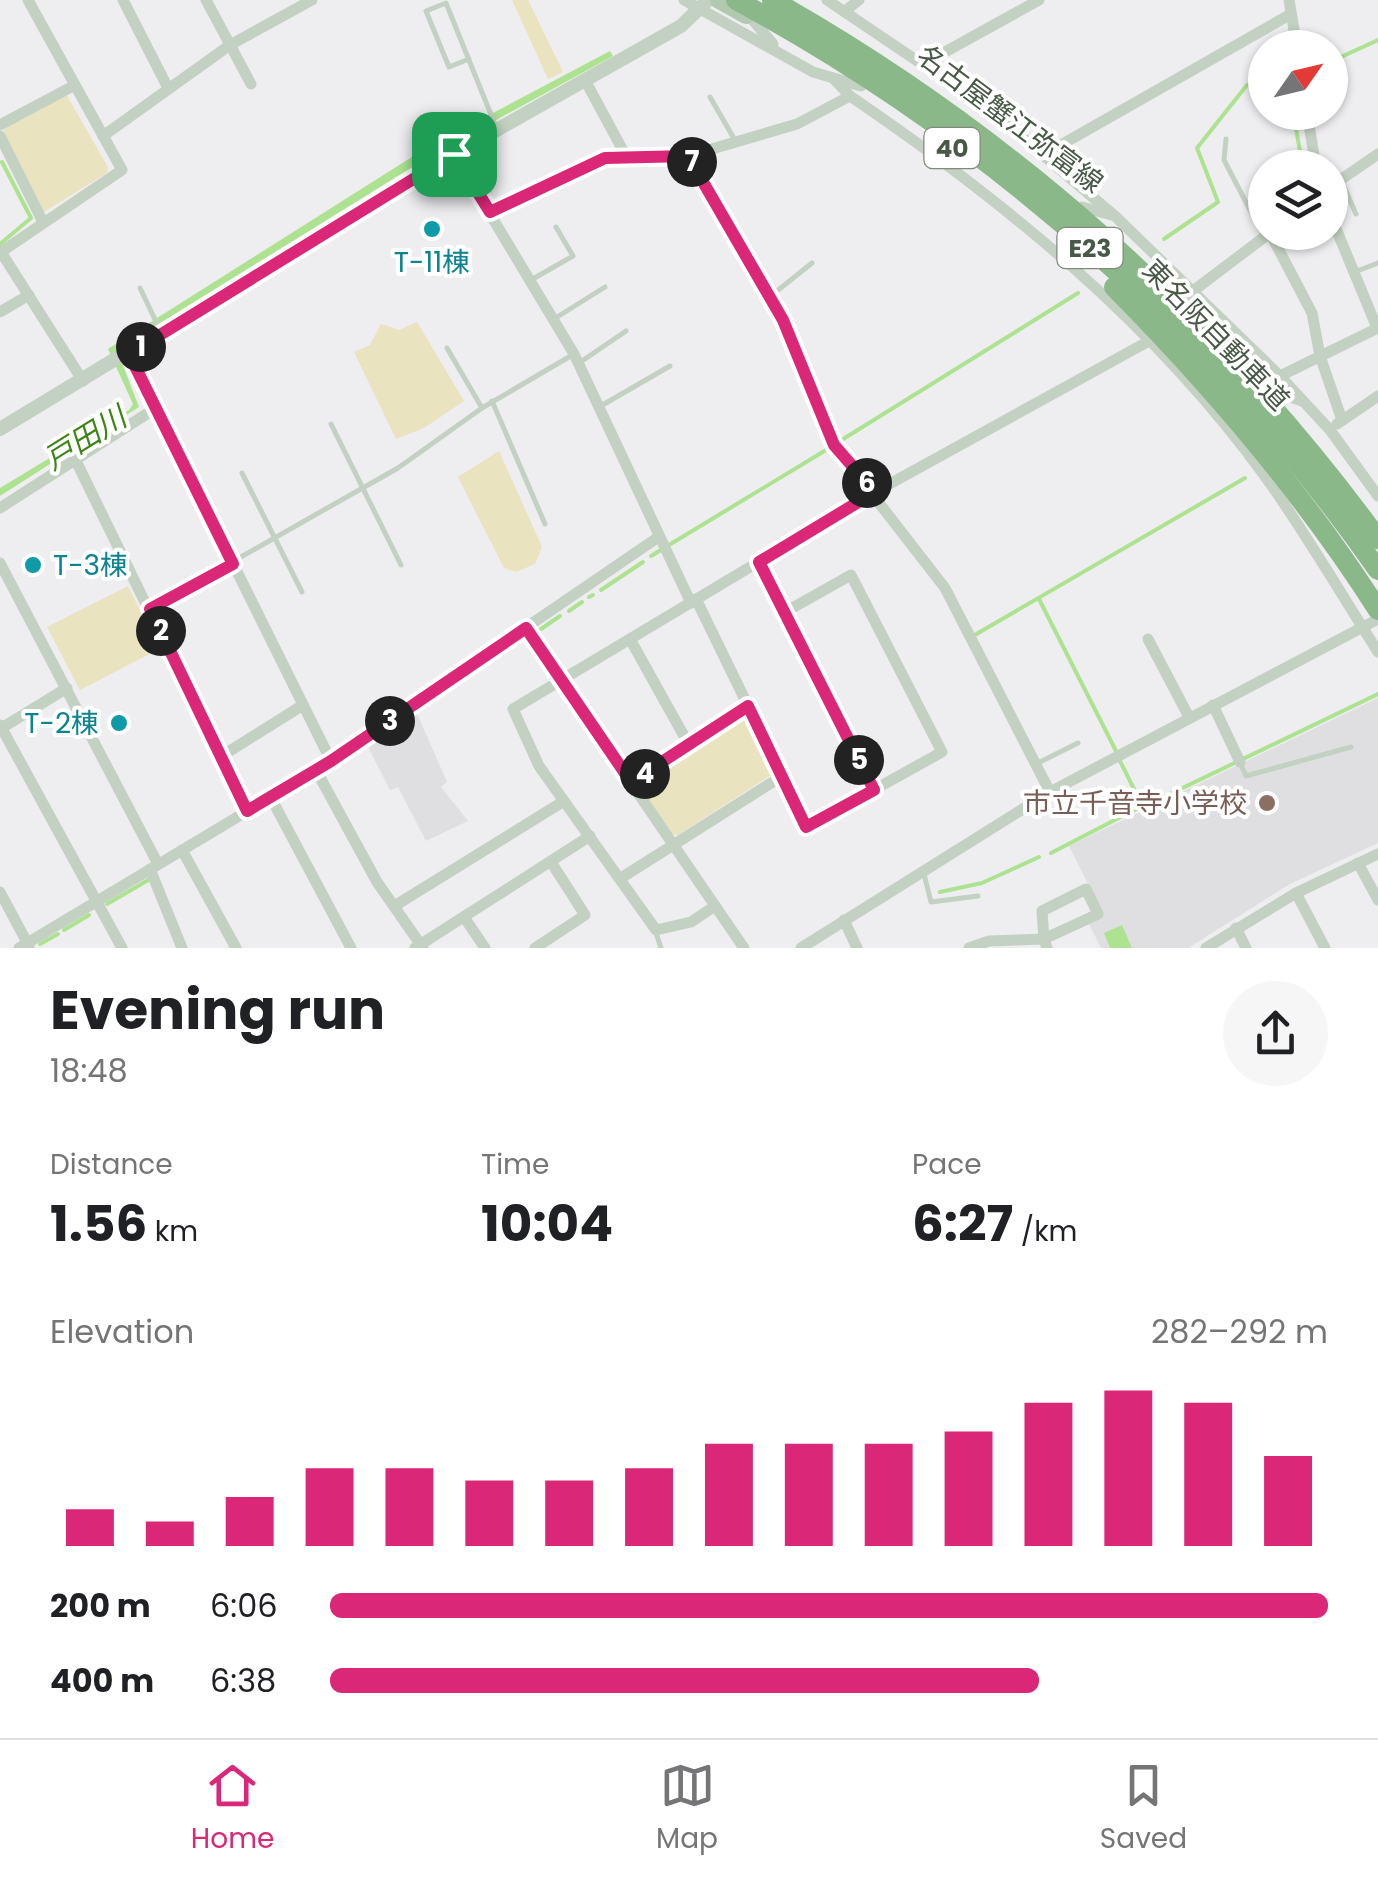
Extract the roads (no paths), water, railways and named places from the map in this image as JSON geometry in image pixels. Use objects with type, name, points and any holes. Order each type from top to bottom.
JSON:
[{"type":"highway","name":"東名阪自動車道","points":[[736,0],[820,48],[968,150],[1085,243],[1198,351],[1302,467],[1378,570]]},
{"type":"highway","name":"東名阪自動車道","points":[[772,0],[932,100],[1056,196],[1206,333],[1318,460],[1378,539]]},
{"type":"highway","points":[[800,0],[897,61],[1020,150],[1082,207]]},
{"type":"highway","points":[[968,150],[1077,250],[1188,362],[1319,520],[1378,610]]},
{"type":"highway","points":[[1318,460],[1378,530]]},
{"type":"highway","points":[[1319,520],[1369,628]]},
{"type":"main road","name":"名古屋蟹江弥富線","points":[[719,0],[1043,216],[1292,474],[1378,594]]},
{"type":"main road","name":"名古屋蟹江弥富線","points":[[788,0],[940,98],[1188,295],[1274,382],[1378,530]]},
{"type":"street","points":[[28,0],[122,170],[1,252],[83,381]]},
{"type":"street","points":[[124,0],[168,88]]},
{"type":"street","points":[[206,0],[251,84]]},
{"type":"street","points":[[103,136],[230,45],[312,0]]},
{"type":"street","points":[[684,0],[704,4],[784,54],[856,91]]},
{"type":"street","points":[[826,0],[924,63],[1046,154],[1116,216],[1188,295]]},
{"type":"street","points":[[845,11],[859,0]]},
{"type":"street","points":[[924,63],[1039,0]]},
{"type":"street","points":[[0,429],[122,359],[160,330],[496,126],[682,26],[704,4]]},
{"type":"street","points":[[1046,154],[1290,7]]},
{"type":"street","points":[[751,18],[784,54]]},
{"type":"street","points":[[585,80],[628,158]]},
{"type":"street","points":[[0,125],[76,84]]},
{"type":"street","points":[[490,212],[605,158],[688,156],[736,144],[797,124],[856,91]]},
{"type":"street","points":[[0,136],[4,154],[43,222]]},
{"type":"street","points":[[454,154],[577,358],[656,538],[666,546],[806,827],[942,752],[852,575],[785,612]]},
{"type":"street","points":[[1348,175],[1378,154]]},
{"type":"street","points":[[688,156],[770,297],[834,445],[875,492],[945,588],[1050,792]]},
{"type":"street","points":[[1082,207],[1116,216]]},
{"type":"street","points":[[1129,229],[1143,261]]},
{"type":"street","points":[[715,906],[691,922],[656,930],[539,766],[514,710],[875,492],[1155,334],[1188,295],[1248,250]]},
{"type":"street","points":[[1278,250],[1312,313],[1320,356],[1342,420]]},
{"type":"street","points":[[1345,250],[1378,328],[1274,382],[1305,403],[1330,430],[1377,494]]},
{"type":"street","points":[[0,312],[29,295]]},
{"type":"street","points":[[1155,334],[1244,450],[1369,628],[1378,652]]},
{"type":"street","points":[[122,359],[156,408],[331,761]]},
{"type":"street","points":[[1330,430],[1378,396]]},
{"type":"street","points":[[0,508],[156,408]]},
{"type":"street","points":[[76,461],[247,811]]},
{"type":"street","points":[[1292,474],[1307,540]]},
{"type":"street","points":[[0,892],[25,946],[331,761],[656,538]]},
{"type":"street","points":[[0,562],[154,866],[182,948]]},
{"type":"street","points":[[759,562],[874,790]]},
{"type":"street","points":[[801,948],[1050,792],[1213,704],[1369,628],[1378,619]]},
{"type":"street","points":[[526,628],[744,948]]},
{"type":"street","points":[[1148,639],[1190,717]]},
{"type":"street","points":[[630,640],[689,745]]},
{"type":"street","points":[[67,688],[1,728],[122,948]]},
{"type":"street","points":[[1213,704],[1239,761]]},
{"type":"street","points":[[220,757],[303,705]]},
{"type":"street","points":[[631,782],[748,706]]},
{"type":"street","points":[[316,770],[390,904],[396,905],[564,801]]},
{"type":"street","points":[[621,878],[782,776]]},
{"type":"street","points":[[271,798],[351,948]]},
{"type":"street","points":[[396,905],[420,947],[590,836]]},
{"type":"street","points":[[182,850],[236,948]]},
{"type":"street","points":[[1206,948],[1296,894],[1378,854]]},
{"type":"street","points":[[535,948],[585,915],[551,862]]},
{"type":"street","points":[[1358,863],[1378,900]]},
{"type":"street","points":[[969,948],[989,941],[1045,944],[1098,914],[1086,890],[1042,910],[1045,944]]},
{"type":"street","points":[[1296,894],[1325,948]]},
{"type":"street","points":[[464,917],[485,948]]},
{"type":"street","points":[[844,920],[856,948]]},
{"type":"street","points":[[1236,928],[1246,948]]},
{"type":"lane","points":[[469,59],[449,67],[426,11],[446,3],[469,59],[496,126]]},
{"type":"lane","points":[[710,97],[736,144]]},
{"type":"lane","points":[[1226,138],[1224,160],[1248,199]]},
{"type":"lane","points":[[1348,202],[1356,214]]},
{"type":"lane","points":[[531,280],[573,256],[556,227]]},
{"type":"lane","points":[[1354,272],[1378,262]]},
{"type":"lane","points":[[770,297],[812,263]]},
{"type":"lane","points":[[554,319],[604,286]]},
{"type":"lane","points":[[140,288],[160,330]]},
{"type":"lane","points":[[150,609],[363,489],[492,402],[626,331]]},
{"type":"lane","points":[[447,348],[482,408]]},
{"type":"lane","points":[[600,407],[670,366]]},
{"type":"lane","points":[[492,402],[545,524]]},
{"type":"lane","points":[[331,424],[402,565]]},
{"type":"lane","points":[[242,474],[302,592]]},
{"type":"lane","points":[[1035,765],[1078,742]]},
{"type":"lane","points":[[1239,761],[1246,776],[1351,747]]},
{"type":"lane","points":[[924,871],[930,902],[978,896]]},
{"type":"lane","points":[[656,930],[655,940],[662,948]]},
{"type":"water","name":"戸田川","points":[[610,51],[613,56],[430,156],[117,350],[139,407],[0,496],[0,488],[129,410],[133,404],[108,349],[423,150]]},
{"type":"water","points":[[1122,925],[1132,948],[1110,948],[1104,933]]},
{"type":"waterway","points":[[1348,54],[1378,40]]},
{"type":"waterway","points":[[1164,239],[1218,202],[1197,148],[1248,85]]},
{"type":"waterway","points":[[1296,130],[1300,150]]},
{"type":"waterway","points":[[0,244],[31,218],[2,162]]},
{"type":"waterway","points":[[840,441],[1078,293]]},
{"type":"waterway","points":[[669,545],[831,447]]},
{"type":"waterway","points":[[973,636],[1245,478]]},
{"type":"waterway","points":[[651,556],[664,548]]},
{"type":"waterway","points":[[601,590],[643,562]]},
{"type":"waterway","points":[[589,597],[593,595]]},
{"type":"waterway","points":[[1039,599],[1116,751]]},
{"type":"waterway","points":[[569,611],[582,602]]},
{"type":"waterway","points":[[541,629],[560,616]]},
{"type":"waterway","points":[[1120,761],[1143,807],[1378,694]]},
{"type":"waterway","points":[[1051,853],[1140,807]]},
{"type":"waterway","points":[[940,892],[982,883],[1039,857]]},
{"type":"waterway","points":[[107,904],[150,879]]},
{"type":"waterway","points":[[64,930],[89,915]]},
{"type":"waterway","points":[[40,944],[58,934]]},
{"type":"place","name":"T-11棟","points":[[432,229]]},
{"type":"place","name":"T-3棟","points":[[33,565]]},
{"type":"place","name":"T-2棟","points":[[119,723]]},
{"type":"place","name":"市立千音寺小学校","points":[[1267,803]]}]
